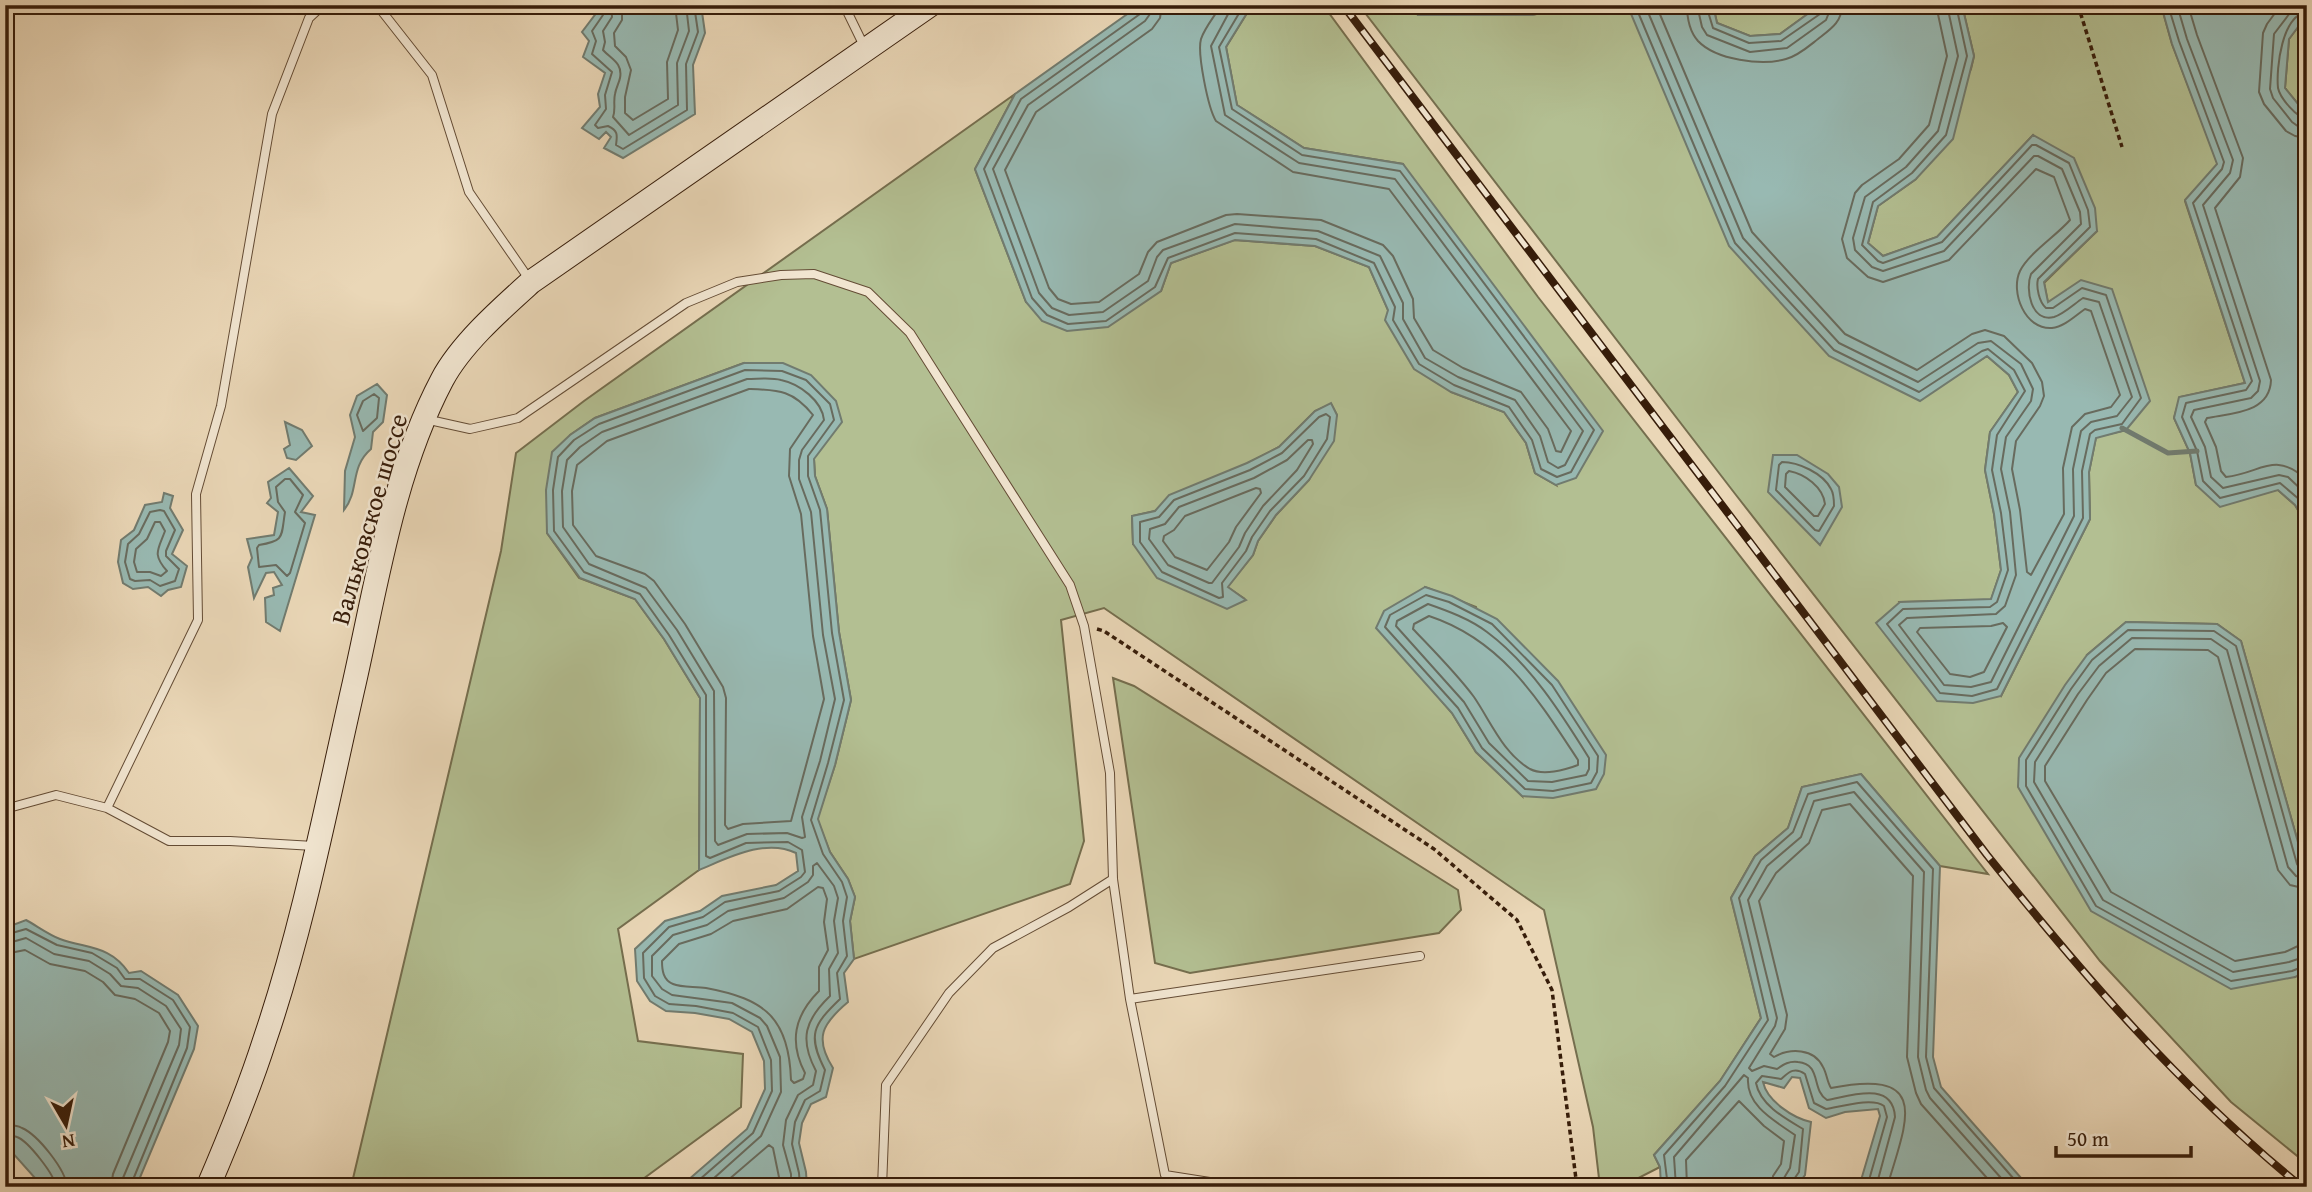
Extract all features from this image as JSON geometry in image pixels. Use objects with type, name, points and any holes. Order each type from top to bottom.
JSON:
[{"type":"main road","name":"Вальковское шоссе","points":[[208,1187],[235,1123],[266,1037],[317,847],[390,527],[417,432],[444,376],[484,325],[530,282],[930,5]]},
{"type":"lane","points":[[107,808],[198,620],[196,494],[221,406],[272,114],[309,18],[323,5]]},
{"type":"lane","points":[[377,5],[432,75],[469,192],[530,282]]},
{"type":"lane","points":[[844,5],[866,50]]},
{"type":"lane","points":[[424,418],[470,429],[519,418],[686,303],[737,282],[781,275],[814,274],[868,292],[910,333],[1070,585],[1084,626],[1110,773],[1112,879],[1130,999],[1165,1175],[1235,1186]]},
{"type":"lane","points":[[5,809],[56,795],[107,808],[169,841],[230,841],[317,847]]},
{"type":"lane","points":[[882,1187],[886,1085],[949,993],[993,948],[1069,907],[1112,879]]},
{"type":"lane","points":[[1130,999],[1420,956]]},
{"type":"path","points":[[2078,5],[2122,147]]},
{"type":"path","points":[[1084,626],[1104,631],[1434,849],[1517,920],[1552,990],[1577,1187]]},
{"type":"green space","points":[[1252,5],[1323,5],[1538,297],[1988,874],[1940,866],[1861,774],[1802,787],[1788,828],[1755,856],[1731,898],[1761,1018],[1720,1081],[1654,1155],[1660,1167],[1621,1187],[1600,1187],[1593,1127],[1544,910],[1104,608],[1061,620],[1084,841],[1070,884],[854,959],[850,921],[855,897],[848,879],[830,852],[817,819],[835,765],[851,700],[839,632],[827,509],[815,476],[814,459],[744,363],[595,418],[570,435],[547,533],[579,578],[635,599],[664,639],[700,698],[699,870],[618,929],[638,1041],[743,1054],[741,1107],[632,1187],[351,1187],[501,551],[516,453],[584,401],[1015,94],[975,169],[1026,302],[1161,291],[1171,263],[1234,240],[1315,246],[1369,267],[1388,310],[1451,392],[1504,412],[1526,443],[1535,473],[1556,485],[1403,164],[1304,148],[1237,105],[1226,47]],"holes":[[[1331,404],[1337,415],[1309,480],[1276,515],[1258,541],[1253,555],[1227,587],[1245,599],[1133,544],[1132,516],[1155,511],[1279,447],[1315,411]],[[1425,587],[1476,607],[1522,796],[1476,752],[1452,713],[1406,659]]]},
{"type":"green space","points":[[1359,5],[1408,5],[1418,15],[1532,15],[1578,5],[1625,5],[1919,400],[1987,356],[2009,375],[2018,392],[1990,432],[1985,470],[2001,570],[1991,600],[1900,602],[2001,696],[2090,519],[2089,472],[2096,437],[2126,430],[2048,303],[2044,283],[2097,231],[2033,135],[1937,237],[1883,256],[1868,243],[1878,206],[1916,179],[1971,69],[1974,56],[1962,5],[2161,5],[2172,44],[2218,164],[2185,201],[2245,383],[2180,397],[2174,418],[2190,453],[2196,485],[2278,490],[2295,505],[2307,525],[2307,874],[2241,641],[2217,624],[2126,622],[2087,655],[2295,977],[2307,970],[2307,1164],[2231,1102],[2100,961],[1736,495]]},
{"type":"green space","points":[[1713,5],[1820,5],[1780,34],[1750,36],[1717,23]]},
{"type":"green space","points":[[2307,15],[2307,115],[2285,88],[2289,39]]},
{"type":"green space","points":[[1113,678],[1134,686],[1458,890],[1461,910],[1439,933],[1190,973],[1155,963]]},
{"type":"water","points":[[594,5],[701,5],[705,33],[693,65],[695,114],[623,158],[604,148],[611,137],[606,132],[599,139],[582,128],[600,107],[598,94],[605,73],[583,57],[589,41],[582,32],[597,12]]},
{"type":"water","points":[[1140,5],[1252,5],[1226,47],[1237,105],[1304,148],[1403,164],[1603,431],[1576,478],[1556,485],[1535,473],[1526,443],[1504,412],[1451,392],[1414,369],[1385,320],[1388,310],[1369,267],[1315,246],[1235,240],[1171,263],[1161,291],[1108,327],[1067,331],[1042,321],[1026,302],[975,169],[1015,94]]},
{"type":"water","points":[[1408,5],[1578,5],[1532,15],[1418,15]]},
{"type":"water","points":[[1625,5],[1713,5],[1717,23],[1750,36],[1780,34],[1820,5],[1962,5],[1974,56],[1953,139],[1916,179],[1878,206],[1868,243],[1883,256],[1937,237],[2033,135],[2074,158],[2095,208],[2097,231],[2044,282],[2048,302],[2081,280],[2112,289],[2150,401],[2126,430],[2096,438],[2089,472],[2090,519],[2001,696],[1973,703],[1937,701],[1876,623],[1900,602],[1991,599],[2001,570],[1985,470],[1990,432],[2018,392],[2009,375],[1987,356],[1920,401],[1829,356],[1729,246]]},
{"type":"water","points":[[2161,5],[2307,5],[2307,15],[2289,39],[2285,88],[2307,115],[2307,525],[2295,505],[2278,490],[2220,507],[2196,485],[2190,453],[2174,418],[2179,397],[2245,383],[2185,200],[2217,164],[2172,44]]},
{"type":"water","points":[[744,363],[783,363],[811,375],[836,401],[842,422],[814,459],[815,476],[827,509],[839,632],[851,700],[818,819],[830,852],[848,879],[855,897],[850,921],[854,959],[844,973],[848,1002],[832,1017],[824,1032],[824,1048],[833,1068],[826,1097],[811,1104],[802,1123],[799,1143],[807,1187],[680,1187],[747,1129],[765,1089],[764,1061],[752,1032],[729,1019],[666,1011],[650,1001],[637,981],[635,949],[665,921],[700,911],[722,896],[776,885],[798,871],[796,853],[772,848],[747,851],[699,870],[700,698],[664,639],[635,599],[580,578],[547,533],[546,490],[552,452],[570,435],[595,418]]},
{"type":"water","points":[[377,384],[387,395],[383,422],[373,432],[371,449],[360,464],[352,495],[344,510],[345,471],[355,437],[350,415],[357,396]]},
{"type":"water","points":[[1331,403],[1337,415],[1334,441],[1309,480],[1276,515],[1258,541],[1253,555],[1228,587],[1246,600],[1227,609],[1157,578],[1133,544],[1132,516],[1155,511],[1169,495],[1279,447],[1315,411]]},
{"type":"water","points":[[285,422],[302,430],[312,446],[296,460],[287,458],[284,449],[290,445]]},
{"type":"water","points":[[1773,455],[1797,455],[1828,474],[1839,487],[1842,507],[1820,545],[1768,492]]},
{"type":"water","points":[[289,468],[313,496],[301,512],[315,515],[280,631],[266,622],[265,598],[274,595],[273,588],[282,585],[274,572],[266,573],[254,598],[248,567],[252,558],[247,539],[274,535],[278,512],[267,503],[271,498],[268,482]]},
{"type":"water","points":[[164,493],[173,496],[170,508],[183,530],[172,554],[187,566],[181,587],[168,590],[161,596],[148,587],[133,589],[123,583],[118,562],[121,540],[134,530],[145,505],[162,502]]},
{"type":"water","points":[[1425,587],[1452,596],[1497,619],[1558,681],[1606,755],[1604,774],[1596,789],[1553,798],[1522,796],[1476,752],[1452,713],[1376,628],[1384,611]]},
{"type":"water","points":[[2126,622],[2217,624],[2241,641],[2307,874],[2307,970],[2295,977],[2231,989],[2091,911],[2018,787],[2019,758],[2065,685],[2087,655]]},
{"type":"water","points":[[1861,774],[1940,866],[1933,1057],[1941,1087],[2029,1187],[1859,1187],[1880,1116],[1878,1109],[1845,1112],[1826,1118],[1809,1108],[1800,1078],[1792,1077],[1784,1088],[1763,1082],[1770,1096],[1782,1108],[1811,1122],[1805,1175],[1796,1187],[1661,1187],[1660,1167],[1654,1155],[1720,1081],[1761,1018],[1731,898],[1755,856],[1788,828],[1802,787]]},
{"type":"water","points":[[26,920],[60,939],[98,949],[114,957],[129,973],[141,971],[178,995],[198,1026],[194,1049],[136,1187],[43,1187],[11,1151],[5,1152],[5,928]]},
{"type":"waterway","points":[[2122,428],[2168,453],[2197,451]]},
{"type":"railway","points":[[1343,5],[2023,900],[2135,1030],[2216,1111],[2302,1187]]}]
